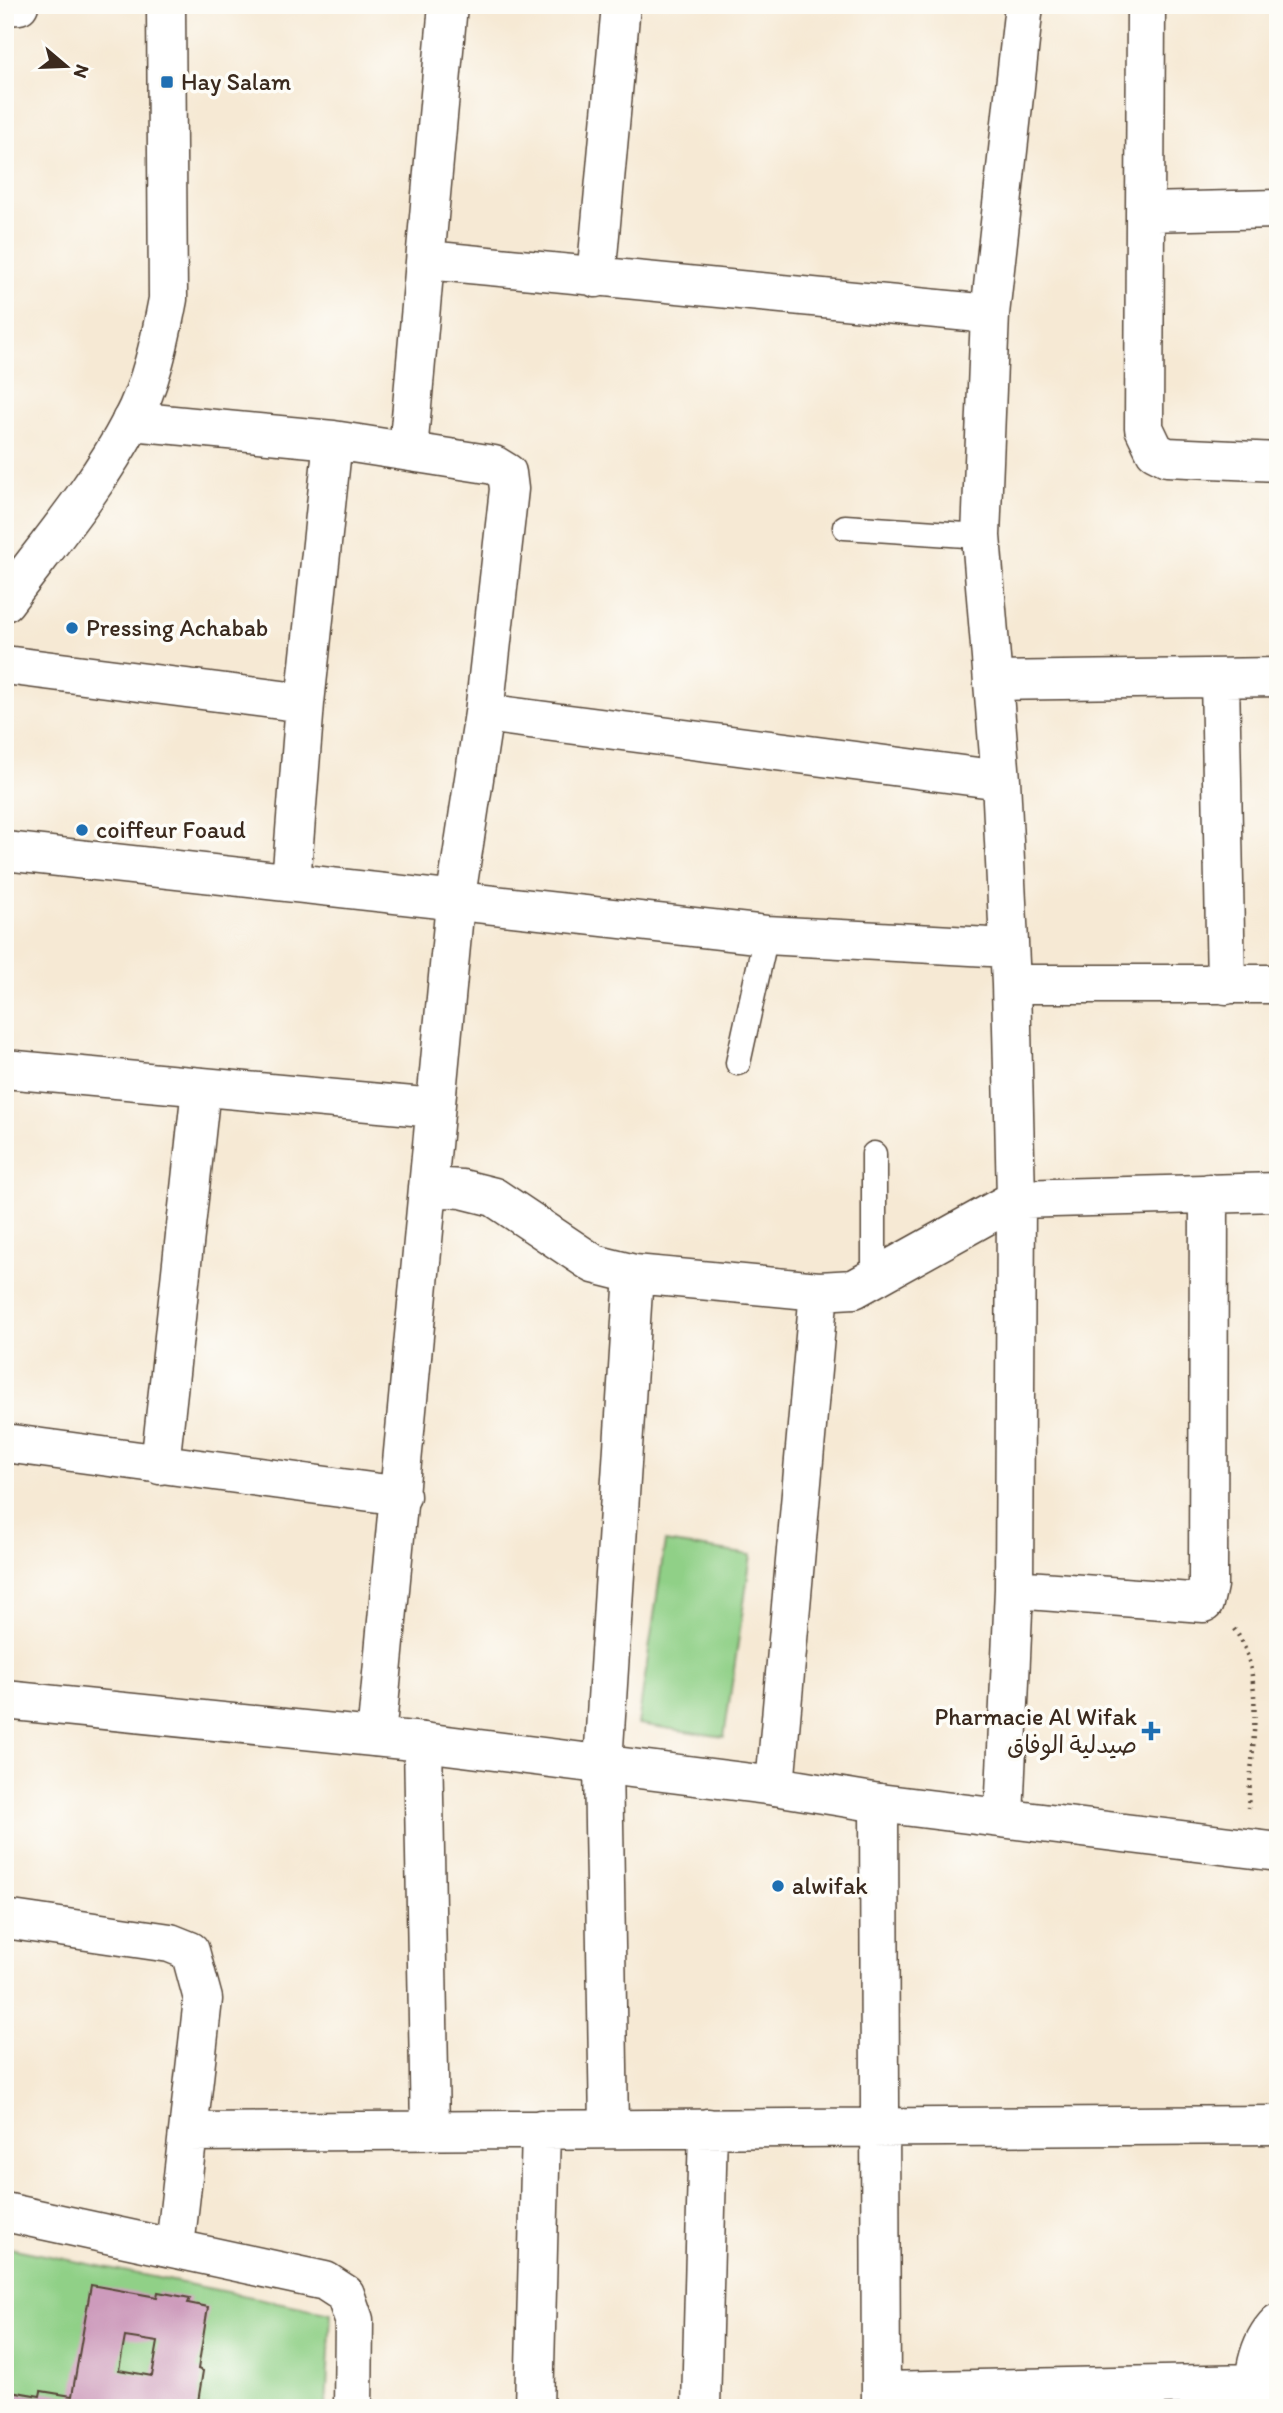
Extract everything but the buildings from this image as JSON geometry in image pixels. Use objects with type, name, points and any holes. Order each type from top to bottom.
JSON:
[{"type":"street","points":[[5,6],[19,5]]},
{"type":"street","points":[[5,602],[93,482],[131,422],[149,378],[168,299],[166,5]]},
{"type":"street","points":[[408,451],[448,5]]},
{"type":"street","points":[[596,278],[621,5]]},
{"type":"street","points":[[1004,1817],[1014,1589],[1016,1199],[1001,780],[995,681],[981,536],[990,314],[1024,5]]},
{"type":"street","points":[[1146,5],[1144,428],[1147,440],[1155,451],[1180,460],[1278,462]]},
{"type":"street","points":[[1145,212],[1278,209]]},
{"type":"street","points":[[427,260],[990,314]]},
{"type":"street","points":[[131,422],[333,440],[494,465],[506,473],[509,489],[484,713],[455,903],[401,1496],[376,1737]]},
{"type":"street","points":[[291,882],[305,703],[333,440]]},
{"type":"street","points":[[5,665],[305,703]]},
{"type":"street","points":[[995,681],[1278,677]]},
{"type":"street","points":[[1220,678],[1226,985]]},
{"type":"street","points":[[484,713],[1001,780]]},
{"type":"street","points":[[5,851],[455,903],[765,934],[1009,966],[1226,985],[1278,984]]},
{"type":"street","points":[[5,1069],[435,1108]]},
{"type":"street","points":[[160,1465],[201,1088]]},
{"type":"street","points":[[428,1187],[462,1189],[494,1197],[594,1264],[634,1274],[819,1291],[853,1289],[874,1280],[1016,1199],[1278,1192]]},
{"type":"street","points":[[1014,1589],[1204,1602],[1208,1585],[1209,1194]]},
{"type":"street","points":[[609,2129],[604,1763],[634,1274]]},
{"type":"street","points":[[775,1786],[819,1291]]},
{"type":"street","points":[[5,1443],[401,1496]]},
{"type":"street","points":[[5,1700],[604,1763],[879,1803],[1261,1850]]},
{"type":"street","points":[[423,1742],[430,2130]]},
{"type":"street","points":[[879,1803],[881,2399],[1256,2395],[1262,2347],[1276,2322]]},
{"type":"street","points":[[5,1919],[170,1943],[190,1951],[203,1999],[175,2247]]},
{"type":"street","points":[[188,2132],[1278,2124]]},
{"type":"street","points":[[701,2408],[708,2128]]},
{"type":"street","points":[[534,2408],[541,2129]]},
{"type":"street","points":[[5,2212],[325,2281],[345,2294],[354,2320],[353,2408]]},
{"type":"lane","points":[[845,527],[981,536]]},
{"type":"lane","points":[[738,1063],[765,934]]},
{"type":"lane","points":[[874,1154],[874,1280]]},
{"type":"path","points":[[1204,1602],[1236,1630],[1248,1655],[1254,1700],[1261,1850]]},
{"type":"green space","points":[[665,1542],[751,1555],[724,1737],[638,1724]]},
{"type":"green space","points":[[5,2247],[331,2313],[326,2408],[5,2408]]},
{"type":"place","name":"Hay Salam","points":[[167,82]]},
{"type":"place","name":"Pressing Achabab","points":[[72,628]]},
{"type":"place","name":"coiffeur Foaud","points":[[82,830]]},
{"type":"place","name":"Pharmacie Al Wifak صيدلية الوفاق","points":[[1151,1731]]},
{"type":"place","name":"alwifak","points":[[778,1886]]}]
